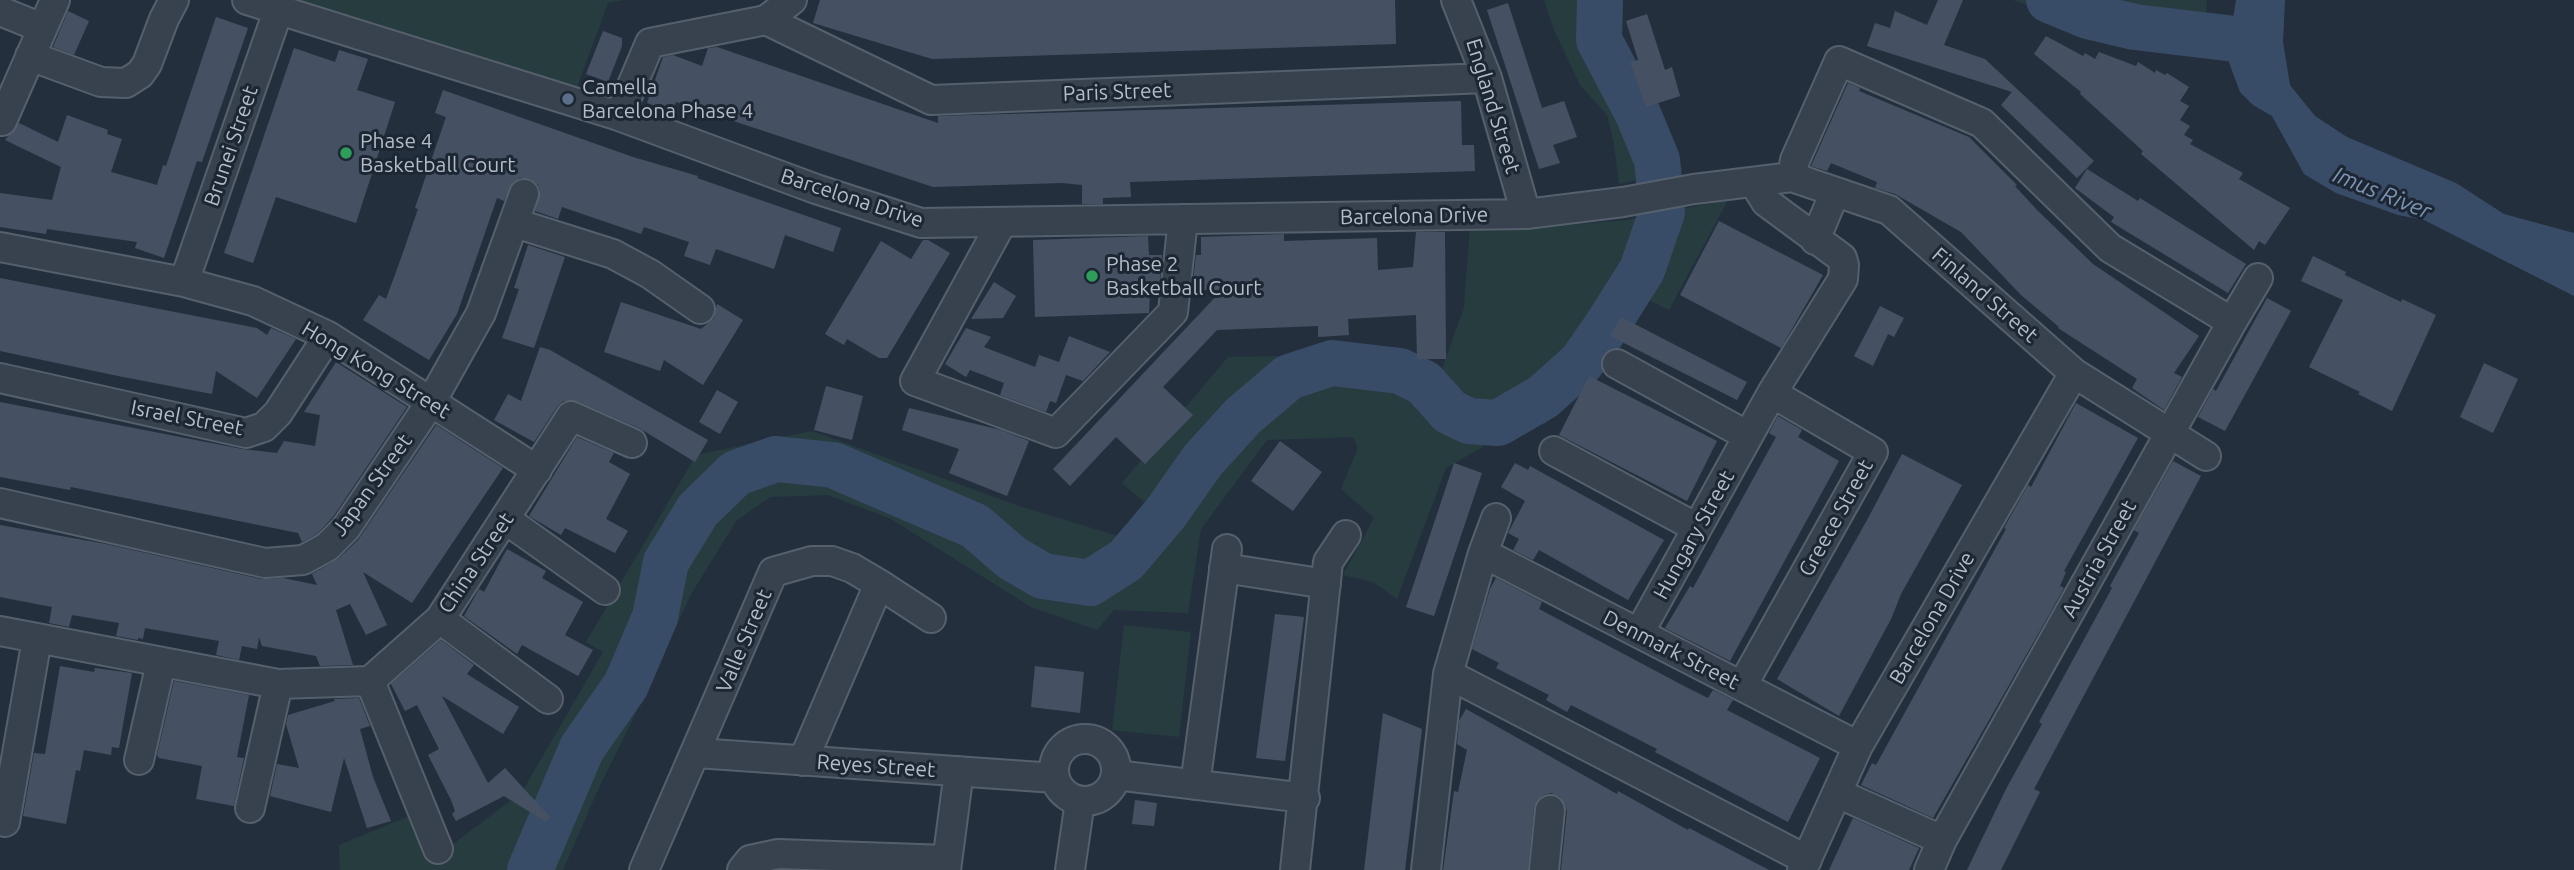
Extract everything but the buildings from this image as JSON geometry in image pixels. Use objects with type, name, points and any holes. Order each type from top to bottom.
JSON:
[{"type":"street","points":[[2,121],[55,0]]},
{"type":"street","points":[[30,56],[101,82],[126,83],[140,74],[147,64],[174,0]]},
{"type":"street","name":"Barcelona Drive","points":[[247,0],[619,116],[921,223],[1526,214],[1792,177]]},
{"type":"street","points":[[619,116],[650,43],[766,20],[792,0]]},
{"type":"street","name":"England Street","points":[[1456,0],[1487,78],[1526,214]]},
{"type":"street","points":[[0,11],[42,28]]},
{"type":"street","name":"Brunei Street","points":[[184,282],[278,11]]},
{"type":"street","name":"Paris Street","points":[[766,20],[931,100],[1487,78]]},
{"type":"street","points":[[1792,177],[1795,160],[1839,61],[1982,123],[2110,248],[2232,322]]},
{"type":"street","name":"Finland Street","points":[[1792,177],[1889,210],[2074,373],[2206,456]]},
{"type":"street","points":[[1754,183],[1766,202],[1815,240],[1835,192]]},
{"type":"street","name":"Japan Street","points":[[0,503],[265,563],[303,561],[327,547],[346,528],[431,402],[481,313],[524,194]]},
{"type":"street","points":[[1002,222],[915,382],[1056,433],[1173,312],[1183,219]]},
{"type":"street","points":[[515,223],[613,254],[650,274],[700,309]]},
{"type":"street","name":"Hungary Street","points":[[1639,634],[1772,393],[1843,279],[1842,258],[1815,240]]},
{"type":"street","name":"Hong Kong Street","points":[[0,247],[184,282],[253,301],[328,336],[537,470]]},
{"type":"street","name":"Austria Street","points":[[1929,870],[1942,840],[2258,278]]},
{"type":"street","name":"Israel Street","points":[[0,379],[246,433],[264,427],[278,412],[328,336]]},
{"type":"street","points":[[1617,365],[1748,436]]},
{"type":"street","name":"Barcelona Drive","points":[[1805,865],[1858,747],[2074,373]]},
{"type":"street","name":"Greece Street","points":[[1742,686],[1873,452],[1772,393]]},
{"type":"street","name":"China Street","points":[[370,681],[440,619],[571,416],[632,443]]},
{"type":"street","points":[[1554,451],[1697,528]]},
{"type":"street","points":[[505,519],[605,590]]},
{"type":"street","points":[[1426,870],[1448,674],[1483,553],[1496,519]]},
{"type":"street","points":[[1295,870],[1305,798],[1328,562],[1346,535]]},
{"type":"street","name":"Denmark Street","points":[[1483,553],[1858,747]]},
{"type":"street","points":[[1195,785],[1225,558],[1326,584]]},
{"type":"street","name":"Valle Street","points":[[644,870],[697,753],[773,572],[812,561],[832,561],[852,568],[879,583],[931,618]]},
{"type":"street","points":[[803,761],[879,583]]},
{"type":"street","points":[[440,619],[548,699]]},
{"type":"street","points":[[0,631],[278,684],[370,681],[438,849]]},
{"type":"street","points":[[5,822],[37,639]]},
{"type":"street","points":[[139,760],[161,663]]},
{"type":"street","points":[[1448,674],[1805,865]]},
{"type":"street","points":[[250,808],[278,684]]},
{"type":"street","points":[[1090,739],[1111,752],[1116,763],[1116,775],[1107,792],[1099,798],[1080,801],[1065,793],[1055,778],[1055,766],[1059,754],[1067,745],[1090,739]]},
{"type":"street","name":"Reyes Street","points":[[697,753],[1055,778]]},
{"type":"street","points":[[741,870],[750,860],[778,853],[947,865],[960,772]]},
{"type":"street","points":[[1116,775],[1305,798]]},
{"type":"street","points":[[1837,793],[1942,840]]},
{"type":"street","points":[[1070,870],[1080,801]]},
{"type":"street","points":[[1545,870],[1550,810]]},
{"type":"green space","points":[[283,0],[624,0],[608,3],[575,93]]},
{"type":"green space","points":[[1544,0],[1612,0],[1610,12],[1618,56],[1683,170],[1619,184],[1607,115],[1580,85],[1554,30]]},
{"type":"green space","points":[[2013,0],[2207,0],[2204,50],[2119,36]]},
{"type":"green space","points":[[1728,200],[1669,310],[1646,299],[1546,423],[1484,446],[1446,468],[1397,599],[1373,582],[1343,575],[1374,518],[1341,489],[1358,448],[1353,437],[1267,440],[1201,529],[1188,613],[1114,610],[1097,630],[1031,607],[891,519],[828,495],[770,497],[737,520],[691,594],[563,870],[340,870],[339,845],[412,815],[436,857],[522,792],[603,652],[586,642],[696,455],[812,431],[1022,507],[1118,536],[1144,502],[1122,483],[1228,357],[1339,355],[1401,361],[1439,378],[1464,307],[1470,226],[1548,227],[1626,220]]},
{"type":"green space","points":[[1124,625],[1191,632],[1179,737],[1112,730]]},
{"type":"water","name":"Imus River","points":[[2236,0],[2285,0],[2283,42],[2290,85],[2315,116],[2347,137],[2456,183],[2504,214],[2574,233],[2574,296],[2424,220],[2398,215],[2336,193],[2304,174],[2272,116],[2253,105],[2240,92],[2227,57]]},
{"type":"waterway","points":[[530,870],[582,748],[626,685],[655,617],[666,562],[698,510],[736,473],[776,459],[833,465],[975,526],[1012,558],[1043,576],[1090,583],[1126,560],[1165,514],[1203,460],[1243,416],[1289,377],[1332,363],[1400,371],[1424,383],[1450,412],[1469,421],[1498,423],[1543,397],[1581,363],[1604,330],[1642,270],[1662,212],[1657,160],[1638,114],[1599,40],[1600,0]]},
{"type":"waterway","points":[[2049,0],[2088,16],[2135,27],[2260,42]]},
{"type":"place","name":"Camella Barcelona Phase 4","points":[[568,99]]},
{"type":"place","name":"Phase 4 Basketball Court","points":[[346,153]]},
{"type":"place","name":"Phase 2 Basketball Court","points":[[1092,276]]}]
